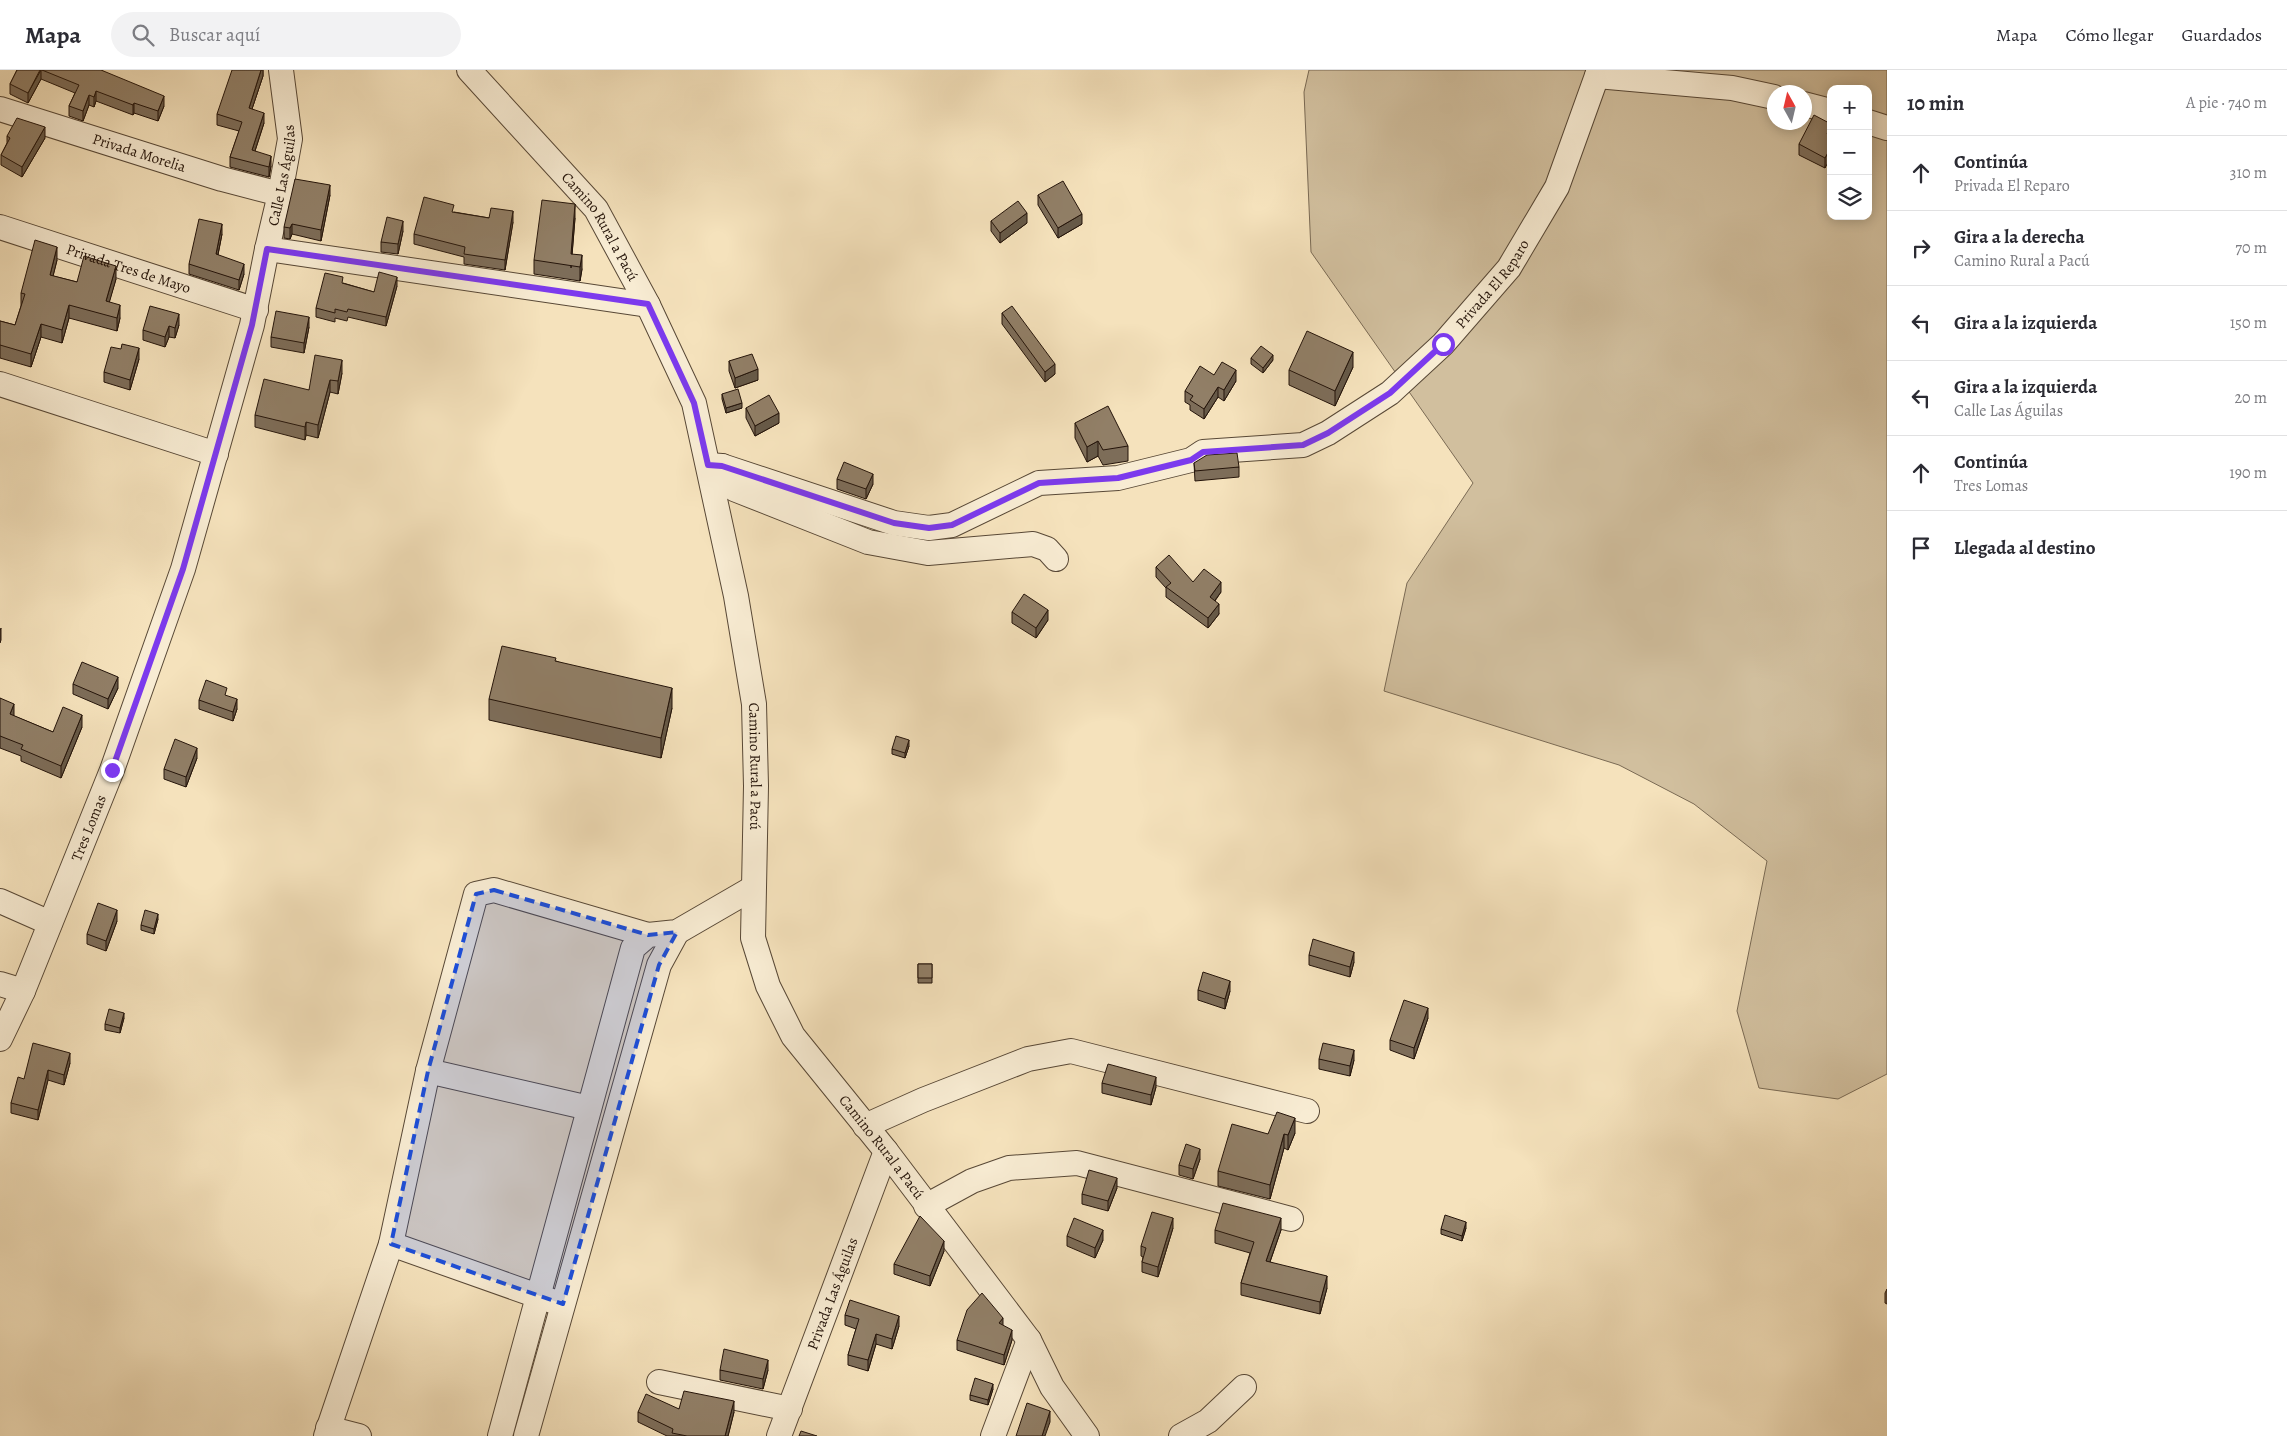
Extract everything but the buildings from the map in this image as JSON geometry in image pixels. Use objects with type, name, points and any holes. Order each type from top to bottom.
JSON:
[{"type":"street","name":"Calle Las Águilas","points":[[254,317],[290,139],[281,70]]},
{"type":"street","name":"Camino Rural a Pacú","points":[[469,70],[596,209],[648,304],[694,403],[715,465],[754,704],[756,786],[753,938],[768,986],[793,1036],[886,1151],[1029,1340],[1052,1387],[1087,1436]]},
{"type":"street","points":[[1598,73],[1732,88],[1767,96]]},
{"type":"street","name":"Privada El Reparo","points":[[715,465],[894,523],[929,528],[952,525],[1039,483],[1118,478],[1191,460],[1203,452],[1303,445],[1328,433],[1390,393],[1443,344],[1509,268],[1558,187],[1598,73]]},
{"type":"street","points":[[1812,106],[1827,110]]},
{"type":"street","name":"Privada Morelia","points":[[0,109],[222,178],[280,194]]},
{"type":"street","points":[[1872,123],[1887,128]]},
{"type":"street","name":"Privada Tres de Mayo","points":[[0,227],[254,317]]},
{"type":"street","points":[[267,249],[648,304]]},
{"type":"street","name":"Tres Lomas","points":[[0,1039],[23,991],[112,770],[183,569],[254,317]]},
{"type":"street","points":[[0,384],[216,454]]},
{"type":"street","points":[[715,465],[734,489],[868,542],[928,553],[1033,544],[1047,549],[1056,559]]},
{"type":"street","points":[[359,1436],[327,1432],[391,1244],[428,1071],[476,894],[494,890],[648,935],[677,932],[753,888]]},
{"type":"street","points":[[0,901],[50,923]]},
{"type":"street","points":[[526,1436],[659,965],[677,932]]},
{"type":"street","points":[[500,1436],[633,948],[648,935]]},
{"type":"street","points":[[0,984],[23,991]]},
{"type":"street","points":[[865,1126],[923,1100],[1028,1059],[1071,1051],[1307,1111]]},
{"type":"street","points":[[428,1071],[590,1108]]},
{"type":"street","name":"Privada Las Águilas","points":[[779,1436],[886,1151]]},
{"type":"street","points":[[926,1206],[972,1181],[1009,1168],[1077,1163],[1291,1219]]},
{"type":"street","points":[[391,1244],[563,1304]]},
{"type":"street","points":[[993,1436],[1029,1340]]},
{"type":"street","points":[[659,1382],[790,1409]]},
{"type":"street","points":[[1181,1436],[1208,1421],[1244,1387]]},
{"type":"highlighted area","points":[[494,890],[648,935],[677,932],[659,965],[563,1304],[391,1244],[428,1071],[476,894]]},
{"type":"shaded area","points":[[1309,70],[1887,70],[1887,1074],[1838,1099],[1759,1088],[1737,1011],[1767,861],[1694,804],[1619,765],[1384,691],[1407,583],[1473,483],[1311,252],[1304,92]]},
{"type":"route","points":[[112,770],[183,569],[256,310],[267,249],[648,304],[694,403],[708,465],[722,466],[894,523],[929,528],[952,525],[1039,483],[1118,478],[1191,460],[1203,452],[1303,445],[1328,433],[1390,393],[1443,344]]}]
